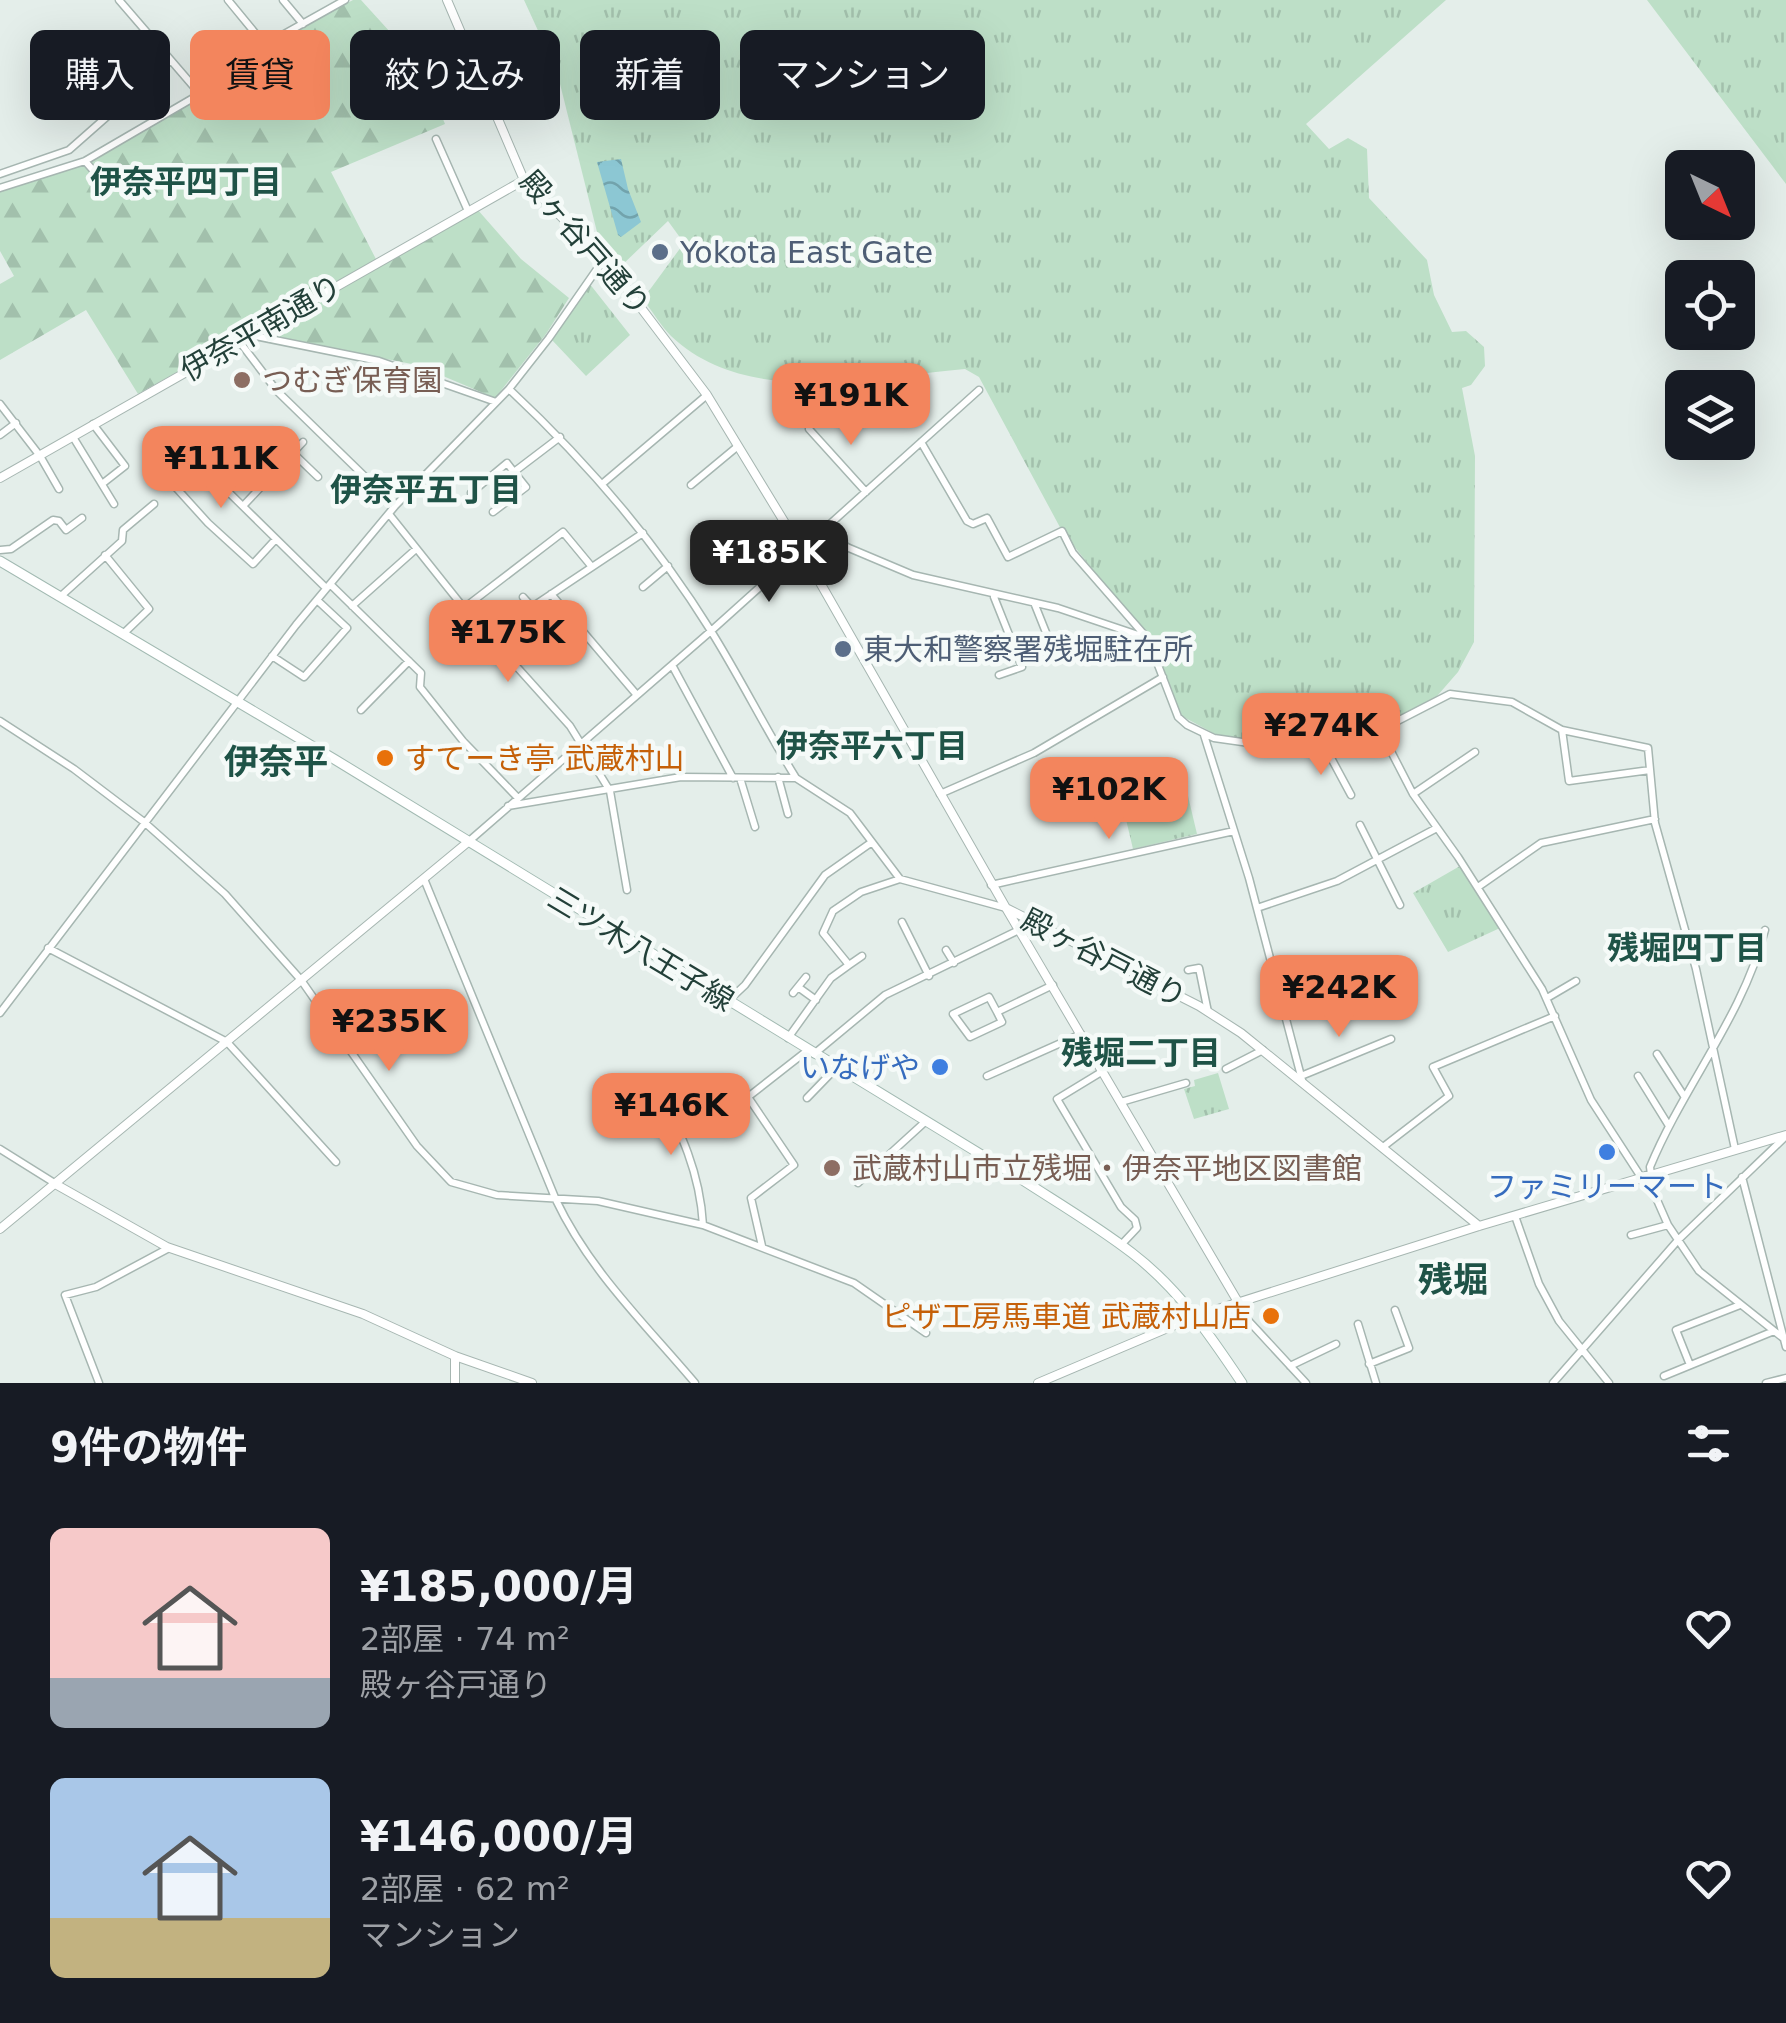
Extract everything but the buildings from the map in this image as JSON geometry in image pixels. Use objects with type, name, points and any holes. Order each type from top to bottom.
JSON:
[{"type":"main road","name":"三ツ木八王子線","points":[[0,562],[237,700],[926,1121],[1121,1245],[1196,1316],[1242,1383]]},
{"type":"street","points":[[119,0],[144,30]]},
{"type":"street","points":[[228,0],[253,30]]},
{"type":"street","points":[[283,0],[303,24]]},
{"type":"street","points":[[292,30],[345,0]]},
{"type":"street","name":"殿ヶ谷戸通り","points":[[447,0],[524,180],[604,259],[706,395],[802,552],[1006,908],[1208,1012],[1301,1078],[1479,1226]]},
{"type":"street","points":[[170,61],[190,83]]},
{"type":"street","points":[[0,188],[85,161],[190,100]]},
{"type":"street","points":[[0,174],[69,150],[103,120]]},
{"type":"street","points":[[436,138],[468,211]]},
{"type":"street","points":[[85,161],[92,168]]},
{"type":"street","name":"伊奈平南通り","points":[[0,478],[524,180]]},
{"type":"street","points":[[0,1012],[316,600],[396,506],[509,388],[604,259]]},
{"type":"street","points":[[250,335],[379,361],[496,402]]},
{"type":"street","points":[[239,342],[277,391],[396,506]]},
{"type":"street","points":[[509,388],[602,484],[668,566],[796,778],[850,813],[900,880]]},
{"type":"street","points":[[0,1229],[58,1185],[468,842],[802,552],[979,390]]},
{"type":"street","points":[[602,484],[706,395]]},
{"type":"street","points":[[0,404],[40,456],[59,490]]},
{"type":"street","points":[[0,436],[16,423]]},
{"type":"street","points":[[93,424],[125,466],[102,484]]},
{"type":"street","points":[[809,429],[866,492]]},
{"type":"street","points":[[73,437],[114,504]]},
{"type":"street","points":[[514,472],[560,437]]},
{"type":"street","points":[[242,506],[303,442]]},
{"type":"street","points":[[921,442],[967,521],[973,524],[987,518],[1008,557],[1062,531],[1073,553],[1148,639],[1178,717],[1204,734],[1269,748],[1324,743],[1380,730],[1450,694],[1512,702],[1562,730],[1648,748],[1655,818],[1696,969],[1735,1150]]},
{"type":"street","points":[[691,485],[739,445]]},
{"type":"street","points":[[293,452],[318,477]]},
{"type":"street","points":[[471,492],[507,464],[526,487],[492,512]]},
{"type":"street","points":[[178,491],[204,468],[275,540],[409,661],[420,673],[420,687],[431,701],[517,797]]},
{"type":"street","points":[[170,482],[253,564],[275,540]]},
{"type":"street","points":[[58,598],[122,542],[123,530],[154,504]]},
{"type":"street","points":[[389,514],[464,608],[570,726],[610,791],[627,890]]},
{"type":"street","points":[[0,550],[11,549],[53,520],[59,520],[66,530],[82,518]]},
{"type":"street","points":[[464,608],[563,532],[592,567]]},
{"type":"street","points":[[524,598],[532,607],[643,533]]},
{"type":"street","points":[[822,533],[913,575],[1058,608],[1148,639]]},
{"type":"street","points":[[352,606],[416,548]]},
{"type":"street","points":[[105,555],[150,609],[122,635]]},
{"type":"street","points":[[644,587],[668,566]]},
{"type":"street","points":[[551,594],[636,694]]},
{"type":"street","points":[[994,596],[1022,667],[999,675]]},
{"type":"street","points":[[272,656],[304,677],[347,628],[316,600]]},
{"type":"street","points":[[1034,604],[1057,660]]},
{"type":"street","points":[[361,710],[409,661]]},
{"type":"street","points":[[672,665],[736,778],[755,827]]},
{"type":"street","points":[[940,794],[1034,753],[1163,677]]},
{"type":"street","points":[[0,722],[74,768],[144,822],[225,894],[302,980],[417,1146],[450,1182],[497,1195],[598,1201],[703,1225],[854,1283],[926,1333]]},
{"type":"street","points":[[1380,730],[1413,794],[1546,998],[1590,1100],[1646,1175],[1668,1225],[1699,1271],[1775,1330],[1785,1343]]},
{"type":"street","points":[[1562,730],[1570,781],[1650,770]]},
{"type":"street","points":[[1204,734],[1258,908],[1301,1078],[1390,1038]]},
{"type":"street","points":[[1324,743],[1351,796]]},
{"type":"street","points":[[1413,794],[1474,752]]},
{"type":"street","points":[[507,806],[681,777],[796,778]]},
{"type":"street","points":[[778,778],[788,814]]},
{"type":"street","points":[[1477,887],[1541,843],[1655,818]]},
{"type":"street","points":[[1360,825],[1400,905]]},
{"type":"street","points":[[1258,908],[1338,880],[1435,829]]},
{"type":"street","points":[[991,885],[1234,830]]},
{"type":"street","points":[[728,1001],[745,985],[825,875],[872,842]]},
{"type":"street","points":[[424,879],[572,1231],[606,1279],[695,1383]]},
{"type":"street","points":[[849,965],[822,933],[834,911],[861,892],[900,880],[1006,908],[1054,984],[1236,1303],[1306,1383]]},
{"type":"street","points":[[902,922],[929,976]]},
{"type":"street","points":[[762,1246],[751,1198],[794,1165],[748,1097],[884,995],[1020,930]]},
{"type":"street","points":[[1646,1175],[1684,1096],[1745,991],[1765,930]]},
{"type":"street","points":[[48,948],[227,1042],[336,1162]]},
{"type":"street","points":[[946,950],[954,963]]},
{"type":"street","points":[[788,1038],[832,978],[862,956]]},
{"type":"street","points":[[1188,970],[1199,968],[1208,1012]]},
{"type":"street","points":[[806,977],[796,990],[816,1000]]},
{"type":"street","points":[[1546,998],[1576,981]]},
{"type":"street","points":[[997,1012],[1054,984]]},
{"type":"street","points":[[989,998],[997,1012],[1002,1022],[970,1036],[953,1014],[989,998]]},
{"type":"street","points":[[1383,1147],[1449,1096],[1433,1067],[1555,1016]]},
{"type":"street","points":[[987,1076],[1082,1034]]},
{"type":"street","points":[[1226,1069],[1264,1050]]},
{"type":"street","points":[[1657,1054],[1684,1096]]},
{"type":"street","points":[[807,1098],[837,1067]]},
{"type":"street","points":[[1104,1071],[1057,1099],[1121,1207],[1135,1220],[1137,1228],[1121,1245]]},
{"type":"street","points":[[1638,1076],[1669,1126]]},
{"type":"street","points":[[1121,1102],[1186,1083]]},
{"type":"street","points":[[656,1086],[686,1145],[701,1190],[703,1225]]},
{"type":"street","points":[[858,1183],[926,1121]]},
{"type":"street","points":[[1038,1383],[1196,1316],[1646,1175],[1786,1136]]},
{"type":"street","points":[[1553,1383],[1679,1240],[1786,1136]]},
{"type":"street","points":[[0,1149],[170,1248],[363,1314],[455,1356],[532,1383]]},
{"type":"street","points":[[1742,1177],[1785,1343]]},
{"type":"street","points":[[1515,1216],[1539,1284],[1580,1350],[1609,1383]]},
{"type":"street","points":[[1630,1235],[1668,1225]]},
{"type":"street","points":[[98,1383],[65,1295],[96,1286],[170,1248]]},
{"type":"street","points":[[1690,1366],[1676,1330],[1740,1304]]},
{"type":"street","points":[[1368,1364],[1409,1348],[1395,1310]]},
{"type":"street","points":[[1358,1324],[1376,1383]]},
{"type":"street","points":[[1664,1376],[1775,1330]]},
{"type":"street","points":[[1290,1366],[1336,1344]]},
{"type":"street","points":[[455,1356],[455,1383]]},
{"type":"street","points":[[1766,1383],[1786,1378]]},
{"type":"green space","points":[[353,0],[361,0],[388,30],[350,30],[350,120],[443,120],[445,124],[331,172],[378,263],[477,209],[521,259],[569,298],[495,398],[417,365],[248,332],[138,394],[86,310],[0,360],[0,284],[14,276],[0,251],[0,192],[87,162],[160,120],[170,120],[170,114],[190,102],[190,120],[330,120],[330,30],[296,30]]},
{"type":"green space","points":[[524,0],[1446,0],[1306,124],[1329,149],[1348,138],[1367,149],[1369,198],[1427,260],[1434,295],[1452,332],[1466,331],[1484,347],[1485,366],[1471,385],[1462,388],[1475,456],[1474,642],[1458,672],[1431,703],[1388,726],[1333,742],[1230,742],[1176,713],[1148,639],[1062,531],[979,377],[965,369],[851,381],[773,380],[736,373],[702,358],[667,332],[643,299],[684,243],[668,221],[619,268],[600,244],[560,84],[560,30],[538,30]]},
{"type":"green space","points":[[1647,0],[1786,0],[1786,184]]},
{"type":"green space","points":[[589,283],[630,335],[586,376],[552,340]]},
{"type":"green space","points":[[1188,796],[1197,834],[1133,849],[1124,811]]},
{"type":"green space","points":[[1460,866],[1500,928],[1448,952],[1413,893]]},
{"type":"green space","points":[[1218,1073],[1229,1109],[1194,1119],[1184,1089],[1195,1086],[1194,1080]]},
{"type":"water","points":[[621,159],[641,222],[621,237],[597,162]]},
{"type":"place","name":"Yokota East Gate","points":[[660,252]]},
{"type":"place","name":"つむぎ保育園","points":[[242,380]]},
{"type":"place","name":"東大和警察署残堀駐在所","points":[[843,649]]},
{"type":"place","name":"すてーき亭 武蔵村山","points":[[385,758]]},
{"type":"place","name":"いなげや","points":[[940,1067]]},
{"type":"place","name":"ファミリーマート","points":[[1607,1152]]},
{"type":"place","name":"武蔵村山市立残堀・伊奈平地区図書館","points":[[832,1168]]},
{"type":"place","name":"ピザ工房馬車道 武蔵村山店","points":[[1271,1316]]},
{"type":"district","name":"伊奈平四丁目","points":[[186,182]]},
{"type":"district","name":"伊奈平五丁目","points":[[426,490]]},
{"type":"district","name":"伊奈平六丁目","points":[[872,746]]},
{"type":"district","name":"伊奈平","points":[[276,762]]},
{"type":"district","name":"残堀四丁目","points":[[1687,948]]},
{"type":"district","name":"残堀二丁目","points":[[1141,1053]]},
{"type":"district","name":"残堀","points":[[1453,1280]]}]
